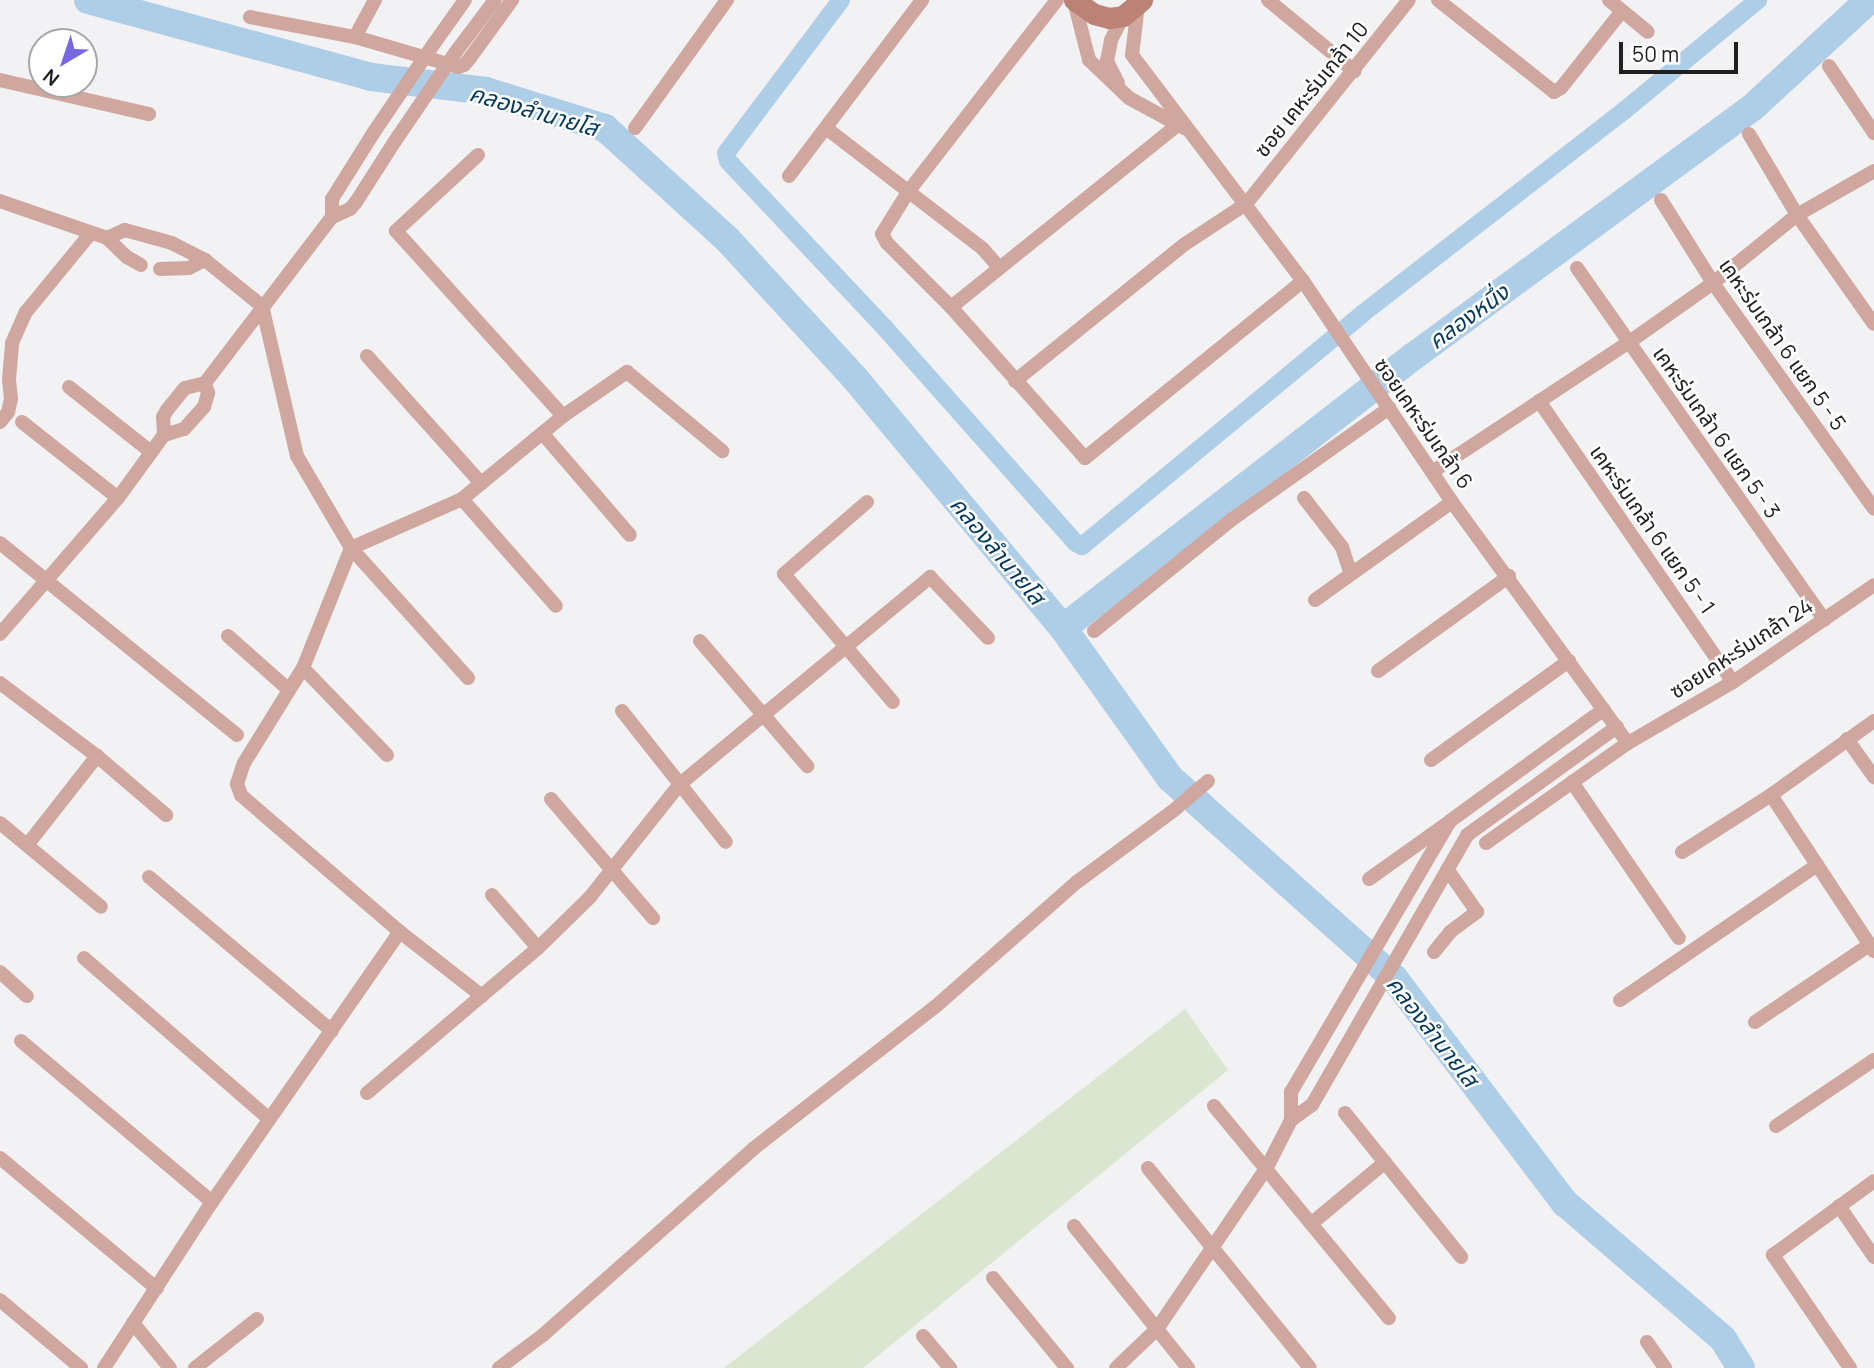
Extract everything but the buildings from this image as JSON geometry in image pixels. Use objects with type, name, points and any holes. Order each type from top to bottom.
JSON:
[{"type":"street","points":[[355,37],[374,0]]},
{"type":"street","points":[[332,217],[332,200],[374,132],[465,0]]},
{"type":"street","points":[[164,435],[163,417],[172,404],[185,388],[205,383],[332,217],[350,209],[455,53],[495,0]]},
{"type":"street","points":[[250,17],[355,37],[400,48],[452,66],[464,65],[512,0]]},
{"type":"street","points":[[635,128],[727,0]]},
{"type":"street","points":[[789,176],[922,0]]},
{"type":"street","points":[[1057,0],[908,192],[882,237],[951,307],[1085,458],[1303,281]]},
{"type":"street","points":[[1074,0],[1094,14],[1109,18],[1134,7]]},
{"type":"street","name":"ซอยเคหะร่มเกล้า 6","points":[[1074,0],[1089,60],[1129,98],[1181,126]]},
{"type":"street","points":[[1268,0],[1354,71]]},
{"type":"street","name":"ซอย เคหะร่มเกล้า 10","points":[[1015,381],[1185,244],[1246,204],[1409,0]]},
{"type":"street","points":[[1438,0],[1554,92],[1569,79],[1622,11]]},
{"type":"street","points":[[1609,0],[1648,32]]},
{"type":"street","name":"ซอยเคหะร่มเกล้า 6","points":[[1129,98],[1107,61],[1111,40],[1134,7]]},
{"type":"street","name":"ซอยเคหะร่มเกล้า 6","points":[[1134,7],[1132,55],[1181,126],[1246,204],[1303,281],[1452,502],[1509,576],[1628,743]]},
{"type":"street","points":[[1829,66],[1874,133]]},
{"type":"street","points":[[0,80],[149,114]]},
{"type":"street","points":[[951,307],[998,267],[1181,126]]},
{"type":"street","points":[[826,128],[983,249],[998,267]]},
{"type":"street","points":[[1749,134],[1797,215],[1874,324]]},
{"type":"street","points":[[478,155],[396,230],[562,416]]},
{"type":"street","points":[[1432,472],[1629,343],[1713,283],[1797,215],[1874,171]]},
{"type":"street","name":"เคหะร่มเกล้า 6 แยก 5 - 5","points":[[1661,200],[1713,283],[1874,509]]},
{"type":"street","points":[[0,201],[107,238],[127,257],[141,265]]},
{"type":"street","points":[[107,238],[125,230],[172,243],[205,260],[262,306],[297,456],[351,548],[468,677]]},
{"type":"street","points":[[0,422],[8,412],[11,399],[4,376],[12,343],[26,312],[90,234]]},
{"type":"street","points":[[160,269],[188,268],[205,260]]},
{"type":"street","name":"เคหะร่มเกล้า 6 แยก 5 - 3","points":[[1577,268],[1824,620]]},
{"type":"street","points":[[367,356],[481,483]]},
{"type":"street","points":[[482,996],[400,932],[241,795],[237,785],[238,774],[303,668],[351,548],[462,499],[562,416],[627,372],[722,450]]},
{"type":"street","points":[[0,634],[118,498],[164,435],[184,429],[204,407],[208,393],[205,383]]},
{"type":"street","points":[[69,387],[151,452]]},
{"type":"street","name":"เคหะร่มเกล้า 6 แยก 5 - 1","points":[[1539,401],[1733,682]]},
{"type":"street","points":[[1094,631],[1231,520],[1385,404]]},
{"type":"street","points":[[22,422],[118,498]]},
{"type":"street","points":[[543,434],[630,535]]},
{"type":"street","points":[[1304,498],[1342,547],[1351,574]]},
{"type":"street","points":[[462,499],[556,606]]},
{"type":"street","points":[[867,502],[784,573],[893,702]]},
{"type":"street","points":[[1315,600],[1452,502]]},
{"type":"street","points":[[0,543],[237,735]]},
{"type":"street","points":[[1378,671],[1509,576]]},
{"type":"street","points":[[367,1093],[538,948],[590,897],[680,784],[930,577],[988,638]]},
{"type":"street","name":"ซอยเคหะร่มเกล้า 24","points":[[1486,843],[1628,743],[1733,682],[1874,585]]},
{"type":"street","points":[[228,636],[289,690]]},
{"type":"street","points":[[700,641],[807,766]]},
{"type":"street","points":[[1431,760],[1569,661]]},
{"type":"street","points":[[303,668],[387,755]]},
{"type":"street","points":[[0,683],[97,756],[166,815]]},
{"type":"street","points":[[1369,879],[1604,709]]},
{"type":"street","points":[[622,711],[726,842]]},
{"type":"street","points":[[1682,852],[1771,795],[1874,721]]},
{"type":"street","points":[[1291,1120],[1312,1105],[1467,835],[1617,727]]},
{"type":"street","points":[[1847,739],[1874,777]]},
{"type":"street","points":[[28,844],[97,756]]},
{"type":"street","points":[[499,1368],[542,1335],[753,1149],[935,1007],[1077,882],[1173,811],[1208,781]]},
{"type":"street","points":[[1572,782],[1679,938]]},
{"type":"street","points":[[1755,1022],[1872,948],[1771,795]]},
{"type":"street","points":[[551,799],[653,918]]},
{"type":"street","points":[[1116,1368],[1157,1329],[1267,1167],[1291,1120],[1291,1092],[1450,821]]},
{"type":"street","points":[[0,823],[101,907]]},
{"type":"street","points":[[1437,842],[1457,852]]},
{"type":"street","points":[[1620,1000],[1817,865]]},
{"type":"street","points":[[1434,952],[1450,932],[1477,912],[1447,869]]},
{"type":"street","points":[[149,877],[332,1031]]},
{"type":"street","points":[[492,895],[538,948]]},
{"type":"street","points":[[104,1368],[212,1202],[400,932]]},
{"type":"street","points":[[84,958],[269,1119]]},
{"type":"street","points":[[0,972],[27,996]]},
{"type":"street","points":[[21,1041],[212,1202]]},
{"type":"street","points":[[1776,1126],[1874,1060]]},
{"type":"street","points":[[1214,1106],[1389,1318]]},
{"type":"street","points":[[1345,1113],[1461,1257]]},
{"type":"street","points":[[0,1158],[157,1289]]},
{"type":"street","points":[[1312,1223],[1384,1163]]},
{"type":"street","points":[[1148,1168],[1310,1368]]},
{"type":"street","points":[[1850,1368],[1773,1257],[1775,1252],[1874,1181]]},
{"type":"street","points":[[1839,1206],[1874,1257]]},
{"type":"street","points":[[1074,1226],[1188,1368]]},
{"type":"street","points":[[993,1278],[1067,1368]]},
{"type":"street","points":[[0,1300],[81,1368]]},
{"type":"street","points":[[195,1368],[257,1319]]},
{"type":"street","points":[[134,1324],[170,1368]]},
{"type":"street","points":[[923,1336],[950,1368]]},
{"type":"street","points":[[1647,1342],[1665,1368]]},
{"type":"green space","points":[[1185,1009],[1228,1070],[863,1368],[724,1368]]},
{"type":"waterway","name":"คลองลำนายโส","points":[[88,0],[371,77],[486,91],[605,128],[727,239],[853,376],[1063,628],[1170,778],[1394,978],[1565,1203],[1723,1339],[1741,1368]]},
{"type":"waterway","points":[[841,0],[726,153],[728,161],[884,327],[1076,543],[1082,546],[1362,314],[1625,110],[1758,0]]},
{"type":"waterway","name":"คลองหนึ่ง","points":[[1063,628],[1414,356],[1753,107],[1869,0]]}]
